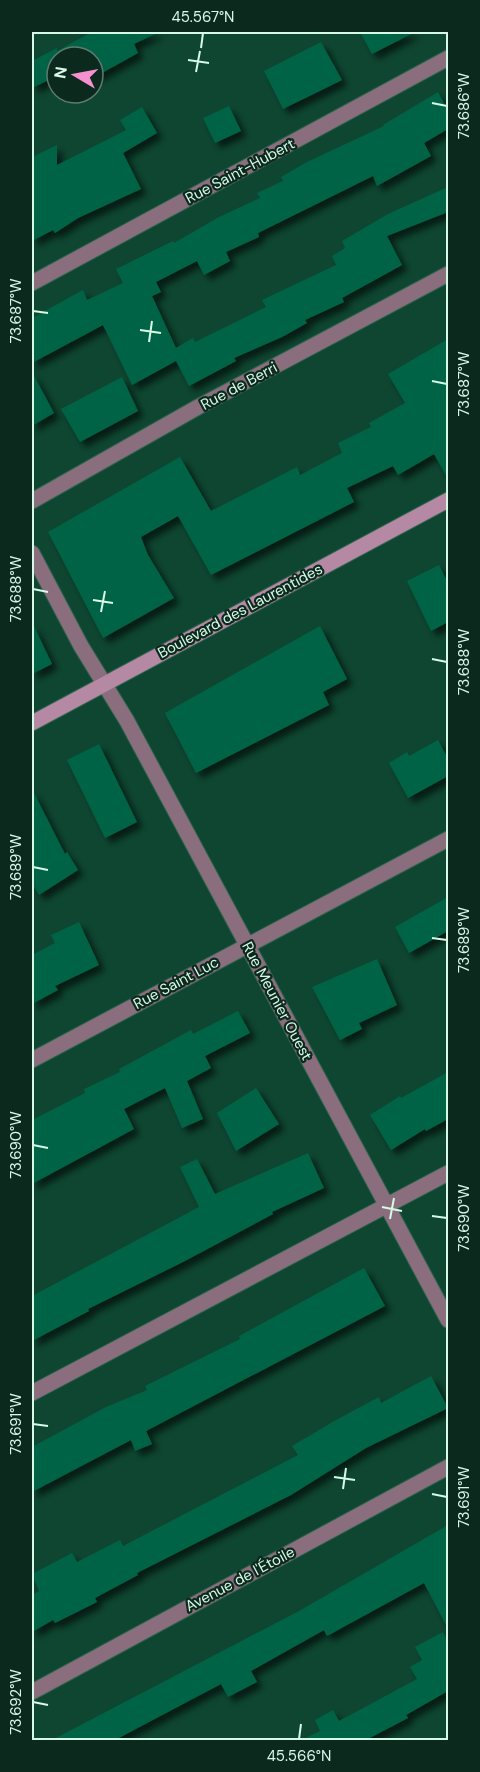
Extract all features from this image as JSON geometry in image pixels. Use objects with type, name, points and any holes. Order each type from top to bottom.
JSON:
[{"type":"main road","name":"Boulevard des Laurentides","points":[[32,723],[448,500]]},
{"type":"street","name":"Rue Saint-Hubert","points":[[32,283],[448,58]]},
{"type":"street","name":"Rue de Berri","points":[[32,501],[189,412],[448,274]]},
{"type":"street","name":"Rue Meunier Ouest","points":[[32,553],[247,945],[448,1320]]},
{"type":"street","name":"Rue Saint Luc","points":[[32,1060],[448,839]]},
{"type":"street","points":[[32,1393],[448,1173]]},
{"type":"street","name":"Avenue de l'Étoile","points":[[32,1692],[448,1467]]},
{"type":"building","points":[[92,32],[159,32],[134,44],[138,53],[105,71],[105,45],[68,45]]},
{"type":"building","points":[[360,32],[415,32],[372,54]]},
{"type":"building","points":[[321,42],[342,80],[283,109],[264,71]]},
{"type":"building","points":[[45,54],[45,82],[32,88],[32,61]]},
{"type":"building","points":[[438,92],[448,111],[448,129],[424,143],[431,156],[377,186],[373,176],[258,233],[259,237],[226,252],[230,261],[204,275],[197,261],[156,282],[161,292],[152,296],[176,348],[193,338],[195,342],[266,307],[262,300],[336,265],[332,256],[345,248],[342,241],[388,214],[448,187],[448,212],[387,236],[402,265],[342,298],[344,302],[305,320],[307,323],[282,337],[234,358],[236,361],[189,386],[176,361],[132,385],[103,325],[32,363],[32,318],[83,290],[87,300],[123,283],[116,269],[173,241],[174,243],[219,217],[260,198],[257,193],[283,181],[281,177],[307,162],[384,126]]},
{"type":"building","points":[[229,106],[241,131],[215,143],[203,118]]},
{"type":"building","points":[[142,107],[157,133],[123,153],[141,189],[78,218],[55,233],[53,230],[32,241],[32,157],[57,145],[57,165],[126,130],[120,120]]},
{"type":"building","points":[[448,339],[448,479],[434,454],[398,475],[393,466],[347,488],[354,502],[211,575],[178,516],[141,537],[148,555],[174,598],[103,638],[48,532],[180,457],[211,511],[297,467],[300,475],[342,453],[338,443],[371,427],[369,423],[405,403],[388,374]]},
{"type":"building","points":[[32,372],[54,413],[32,426]]},
{"type":"building","points":[[122,377],[138,411],[80,442],[61,409]]},
{"type":"building","points":[[439,565],[448,583],[448,622],[431,631],[407,581]]},
{"type":"building","points":[[32,622],[52,664],[32,674]]},
{"type":"building","points":[[320,626],[347,679],[323,692],[329,705],[196,773],[165,713]]},
{"type":"building","points":[[438,740],[448,759],[448,776],[408,798],[389,763],[407,752],[409,756]]},
{"type":"building","points":[[99,744],[137,822],[105,838],[67,760]]},
{"type":"building","points":[[32,789],[65,854],[67,852],[78,870],[39,895],[32,883]]},
{"type":"building","points":[[448,897],[448,931],[409,953],[395,927]]},
{"type":"building","points":[[79,922],[99,965],[55,986],[58,990],[32,1004],[32,955],[55,943],[51,935]]},
{"type":"building","points":[[377,959],[397,1005],[359,1023],[362,1029],[340,1040],[312,987]]},
{"type":"building","points":[[238,1011],[250,1033],[205,1056],[211,1068],[187,1081],[203,1119],[182,1128],[165,1088],[124,1109],[134,1129],[32,1184],[32,1120],[85,1093],[84,1089],[120,1072],[119,1069],[191,1030],[193,1034]]},
{"type":"building","points":[[448,1072],[448,1119],[426,1131],[425,1129],[391,1150],[370,1115],[400,1096],[401,1098]]},
{"type":"building","points":[[256,1088],[279,1124],[236,1151],[217,1113]]},
{"type":"building","points":[[308,1153],[324,1188],[272,1212],[273,1214],[88,1309],[89,1311],[32,1341],[32,1296],[199,1207],[180,1167],[197,1159],[215,1194]]},
{"type":"building","points":[[364,1268],[385,1306],[146,1431],[152,1444],[135,1451],[131,1440],[32,1492],[32,1447],[106,1407],[147,1390],[145,1386],[240,1339],[239,1336]]},
{"type":"building","points":[[431,1376],[448,1408],[366,1448],[291,1495],[137,1573],[138,1575],[95,1598],[97,1602],[55,1623],[53,1620],[32,1632],[32,1595],[39,1591],[32,1574],[72,1553],[77,1562],[120,1540],[123,1546],[298,1455],[292,1446],[336,1420],[379,1397],[381,1403]]},
{"type":"building","points":[[448,1525],[448,1629],[424,1583],[327,1636],[324,1630],[251,1671],[257,1682],[228,1697],[221,1684],[115,1740],[52,1740],[299,1611]]},
{"type":"building","points":[[443,1632],[448,1642],[448,1691],[406,1715],[408,1718],[366,1740],[302,1740],[320,1731],[315,1720],[333,1710],[339,1721],[417,1679],[410,1667],[422,1660],[415,1647]]}]
